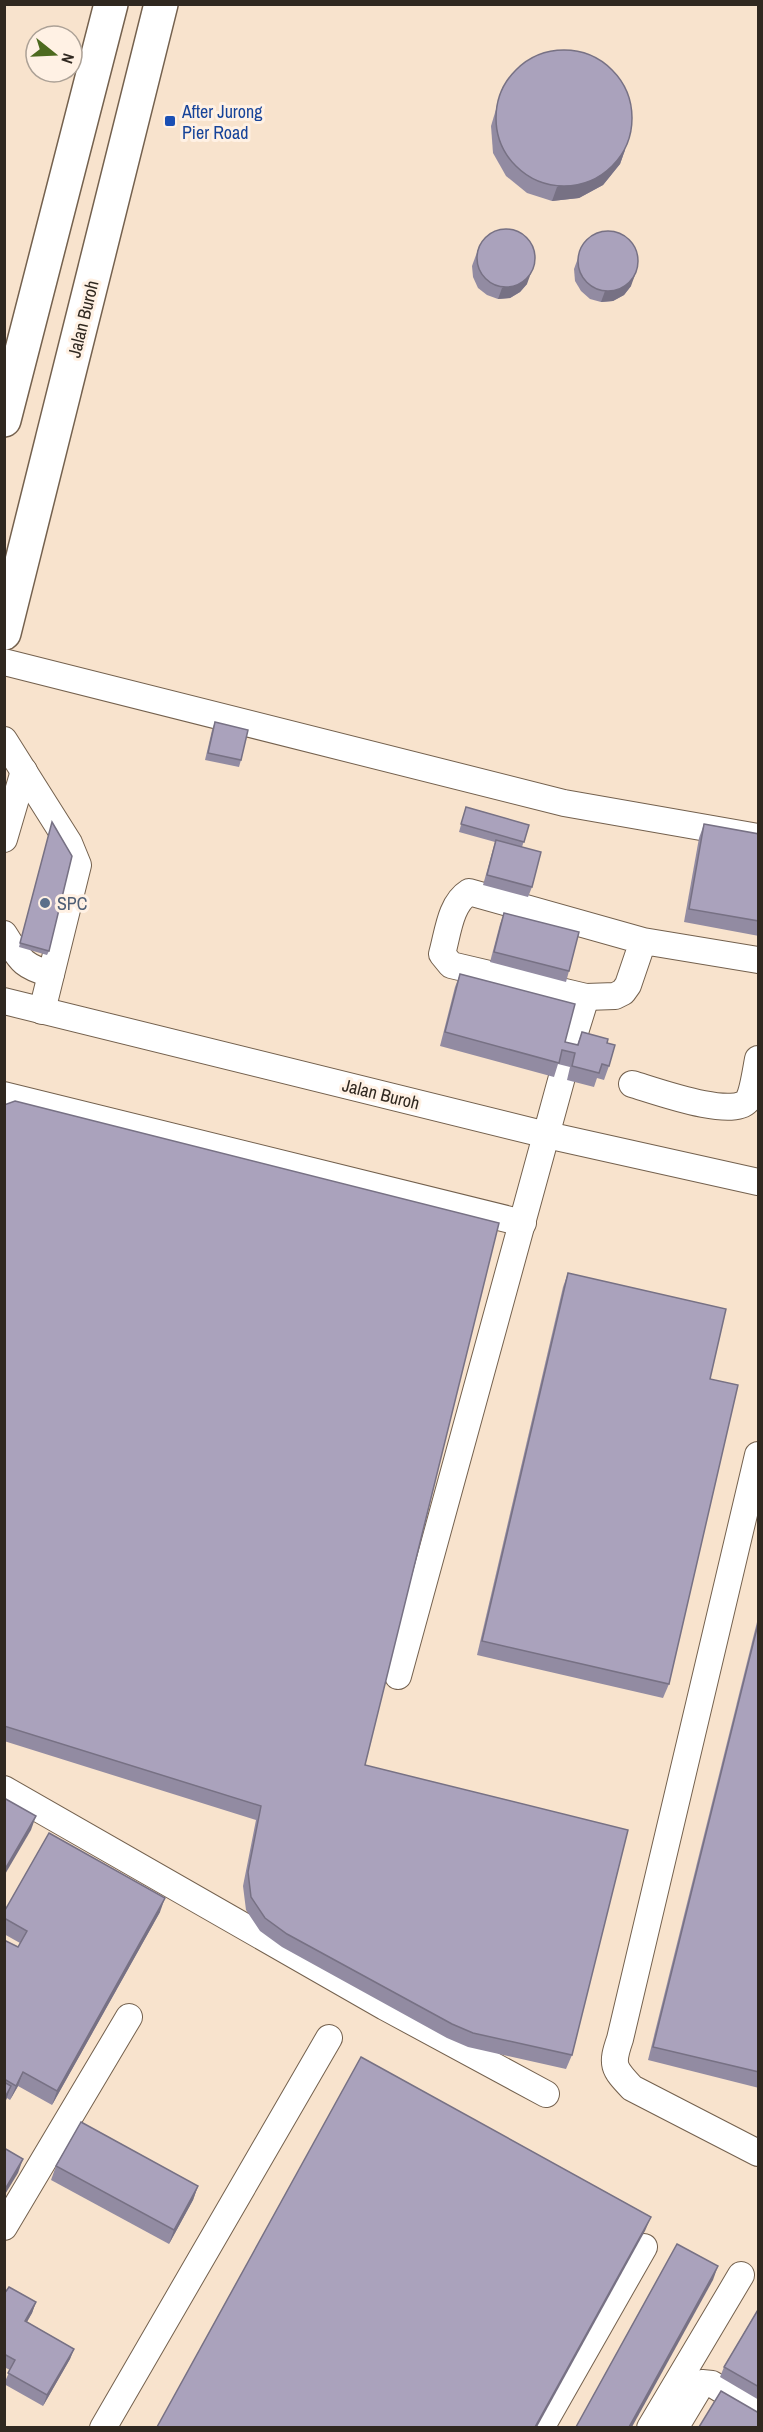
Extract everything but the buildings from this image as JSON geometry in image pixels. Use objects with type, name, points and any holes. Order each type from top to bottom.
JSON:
[{"type":"highway","points":[[4,420],[111,4]]},
{"type":"highway","name":"Jalan Buroh","points":[[4,633],[161,4]]},
{"type":"lane","points":[[4,662],[564,803],[759,837]]},
{"type":"lane","points":[[4,740],[69,843],[78,865],[42,1011]]},
{"type":"lane","points":[[4,839],[24,771]]},
{"type":"lane","points":[[643,941],[628,985],[623,992],[615,996],[586,997],[451,965],[442,954],[456,905],[462,896],[469,892],[643,941],[759,960]]},
{"type":"lane","points":[[4,933],[24,963],[32,969],[51,974]]},
{"type":"lane","points":[[399,1676],[566,1062],[586,997]]},
{"type":"lane","name":"Jalan Buroh","points":[[4,1001],[547,1135],[759,1182]]},
{"type":"lane","points":[[632,1084],[720,1108],[737,1107],[748,1100],[759,1059]]},
{"type":"lane","points":[[4,1095],[523,1223]]},
{"type":"lane","points":[[759,1455],[614,2058],[618,2074],[632,2088],[759,2153]]},
{"type":"lane","points":[[4,1789],[385,2007],[546,2094]]},
{"type":"lane","points":[[4,2228],[129,2017]]},
{"type":"lane","points":[[103,2427],[329,2038]]},
{"type":"lane","points":[[541,2427],[644,2247]]},
{"type":"lane","points":[[650,2427],[741,2275]]},
{"type":"lane","points":[[675,2427],[702,2383],[712,2384],[759,2412]]},
{"type":"place","name":"After Jurong Pier Road","points":[[170,121]]},
{"type":"place","name":"SPC","points":[[45,903]]}]
